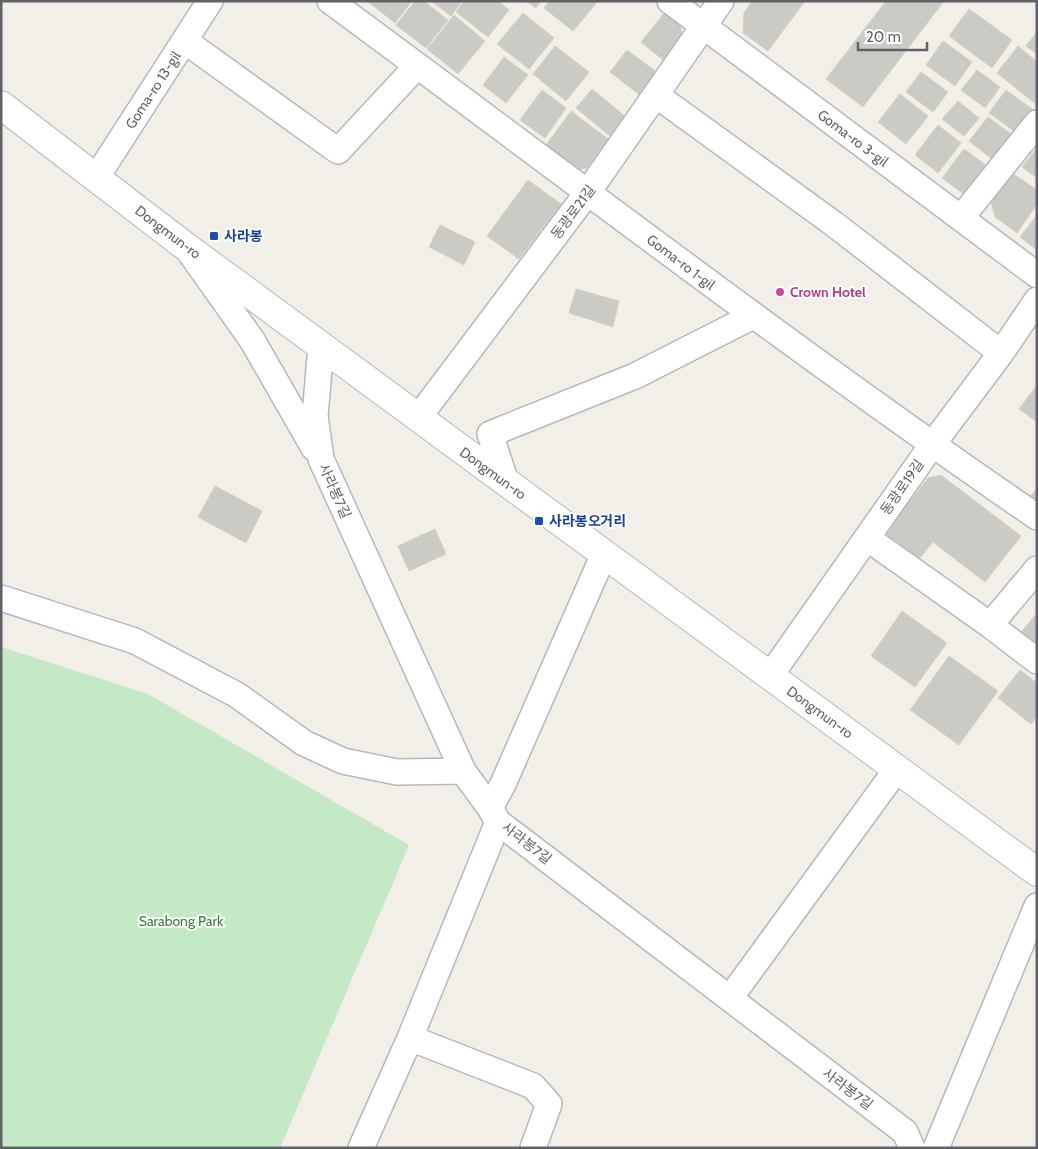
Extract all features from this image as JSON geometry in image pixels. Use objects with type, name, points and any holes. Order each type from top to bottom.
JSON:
[{"type":"main road","name":"Dongmun-ro","points":[[1,106],[185,246],[1037,872]]},
{"type":"street","name":"Goma-ro 13-gil","points":[[96,178],[210,1]]},
{"type":"street","name":"Goma-ro 1-gil","points":[[330,1],[753,316],[932,445],[1037,517]]},
{"type":"street","name":"Goma-ro 3-gil","points":[[670,1],[1037,275]]},
{"type":"street","name":"동광로21길","points":[[418,418],[588,192],[721,1]]},
{"type":"street","points":[[185,41],[338,151],[417,66]]},
{"type":"street","points":[[656,95],[834,224],[1001,353]]},
{"type":"street","points":[[961,218],[1037,124]]},
{"type":"street","points":[[185,246],[252,340],[321,459]]},
{"type":"street","name":"동광로19길","points":[[770,676],[932,445],[1001,353],[1037,300]]},
{"type":"street","points":[[506,482],[490,434],[634,376],[753,316]]},
{"type":"street","name":"사라봉7길","points":[[321,346],[315,416],[321,459],[463,772],[494,815],[905,1132],[912,1148]]},
{"type":"street","points":[[866,538],[990,625],[1037,661]]},
{"type":"street","points":[[361,1148],[410,1038],[494,815],[503,784],[604,554]]},
{"type":"street","points":[[990,625],[1037,569]]},
{"type":"street","points":[[1,598],[135,641],[237,695],[304,743],[343,761],[397,772],[463,772]]},
{"type":"street","points":[[730,998],[897,769]]},
{"type":"street","points":[[936,1148],[1037,906]]},
{"type":"street","points":[[410,1038],[533,1086],[549,1104],[533,1148]]},
{"type":"green space","name":"Sarabong Park","points":[[1,647],[148,694],[409,845],[280,1148],[1,1148]]},
{"type":"building","points":[[367,1],[412,1],[395,23]]},
{"type":"building","points":[[415,1],[424,1],[448,20],[426,48],[396,25]]},
{"type":"building","points":[[431,1],[462,1],[451,16]]},
{"type":"building","points":[[464,1],[498,1],[509,10],[488,37],[456,12]]},
{"type":"building","points":[[526,1],[541,1],[536,8]]},
{"type":"building","points":[[549,1],[598,1],[573,31],[544,8]]},
{"type":"building","points":[[752,1],[805,1],[768,51],[743,33],[744,13]]},
{"type":"building","points":[[886,1],[944,1],[863,107],[826,79]]},
{"type":"building","points":[[969,9],[1012,40],[992,68],[949,36]]},
{"type":"building","points":[[666,11],[681,23],[682,46],[668,64],[641,42]]},
{"type":"building","points":[[523,13],[554,38],[529,69],[497,44]]},
{"type":"building","points":[[454,15],[485,41],[458,74],[427,49]]},
{"type":"building","points":[[1037,32],[1037,54],[1026,46]]},
{"type":"building","points":[[943,41],[972,62],[955,86],[926,65]]},
{"type":"building","points":[[555,46],[589,72],[566,101],[533,74]]},
{"type":"building","points":[[1018,46],[1037,62],[1037,105],[997,73]]},
{"type":"building","points":[[627,50],[658,73],[641,96],[610,72]]},
{"type":"building","points":[[504,57],[528,75],[506,103],[483,85]]},
{"type":"building","points":[[977,70],[1000,87],[985,108],[961,90]]},
{"type":"building","points":[[921,72],[948,92],[933,112],[906,92]]},
{"type":"building","points":[[592,89],[626,117],[610,136],[576,108]]},
{"type":"building","points":[[542,90],[566,108],[545,138],[520,120]]},
{"type":"building","points":[[1006,90],[1035,111],[1018,134],[989,113]]},
{"type":"building","points":[[900,94],[928,116],[906,144],[878,122]]},
{"type":"building","points":[[958,101],[979,118],[964,136],[942,119]]},
{"type":"building","points":[[571,111],[608,139],[587,168],[574,170],[544,148]]},
{"type":"building","points":[[988,117],[1015,137],[996,162],[969,141]]},
{"type":"building","points":[[938,125],[961,143],[938,173],[915,155]]},
{"type":"building","points":[[1037,148],[1037,178],[1022,167]]},
{"type":"building","points":[[964,149],[991,169],[969,198],[942,178]]},
{"type":"building","points":[[1009,171],[1037,190],[1037,204],[1017,233],[995,217],[990,198]]},
{"type":"building","points":[[528,180],[561,204],[519,259],[487,236]]},
{"type":"building","points":[[1037,215],[1037,250],[1020,237]]},
{"type":"building","points":[[440,225],[475,242],[464,265],[429,247]]},
{"type":"building","points":[[576,289],[619,301],[613,327],[569,313]]},
{"type":"building","points":[[1037,385],[1037,422],[1019,409]]},
{"type":"building","points":[[941,475],[1021,536],[985,582],[933,542],[919,559],[885,533],[928,478]]},
{"type":"building","points":[[215,486],[262,511],[246,543],[198,517]]},
{"type":"building","points":[[1037,489],[1037,505],[1029,497]]},
{"type":"building","points":[[435,529],[446,554],[409,571],[398,546]]},
{"type":"building","points":[[902,611],[947,643],[915,687],[871,656]]},
{"type":"building","points":[[1037,613],[1037,649],[1019,635]]},
{"type":"building","points":[[949,656],[998,691],[959,745],[910,710]]},
{"type":"building","points":[[1020,670],[1037,683],[1037,717],[1031,724],[998,698]]},
{"type":"place","name":"사라봉","points":[[214,236]]},
{"type":"place","name":"Crown Hotel","points":[[780,292]]},
{"type":"place","name":"사라봉오거리","points":[[539,521]]}]
